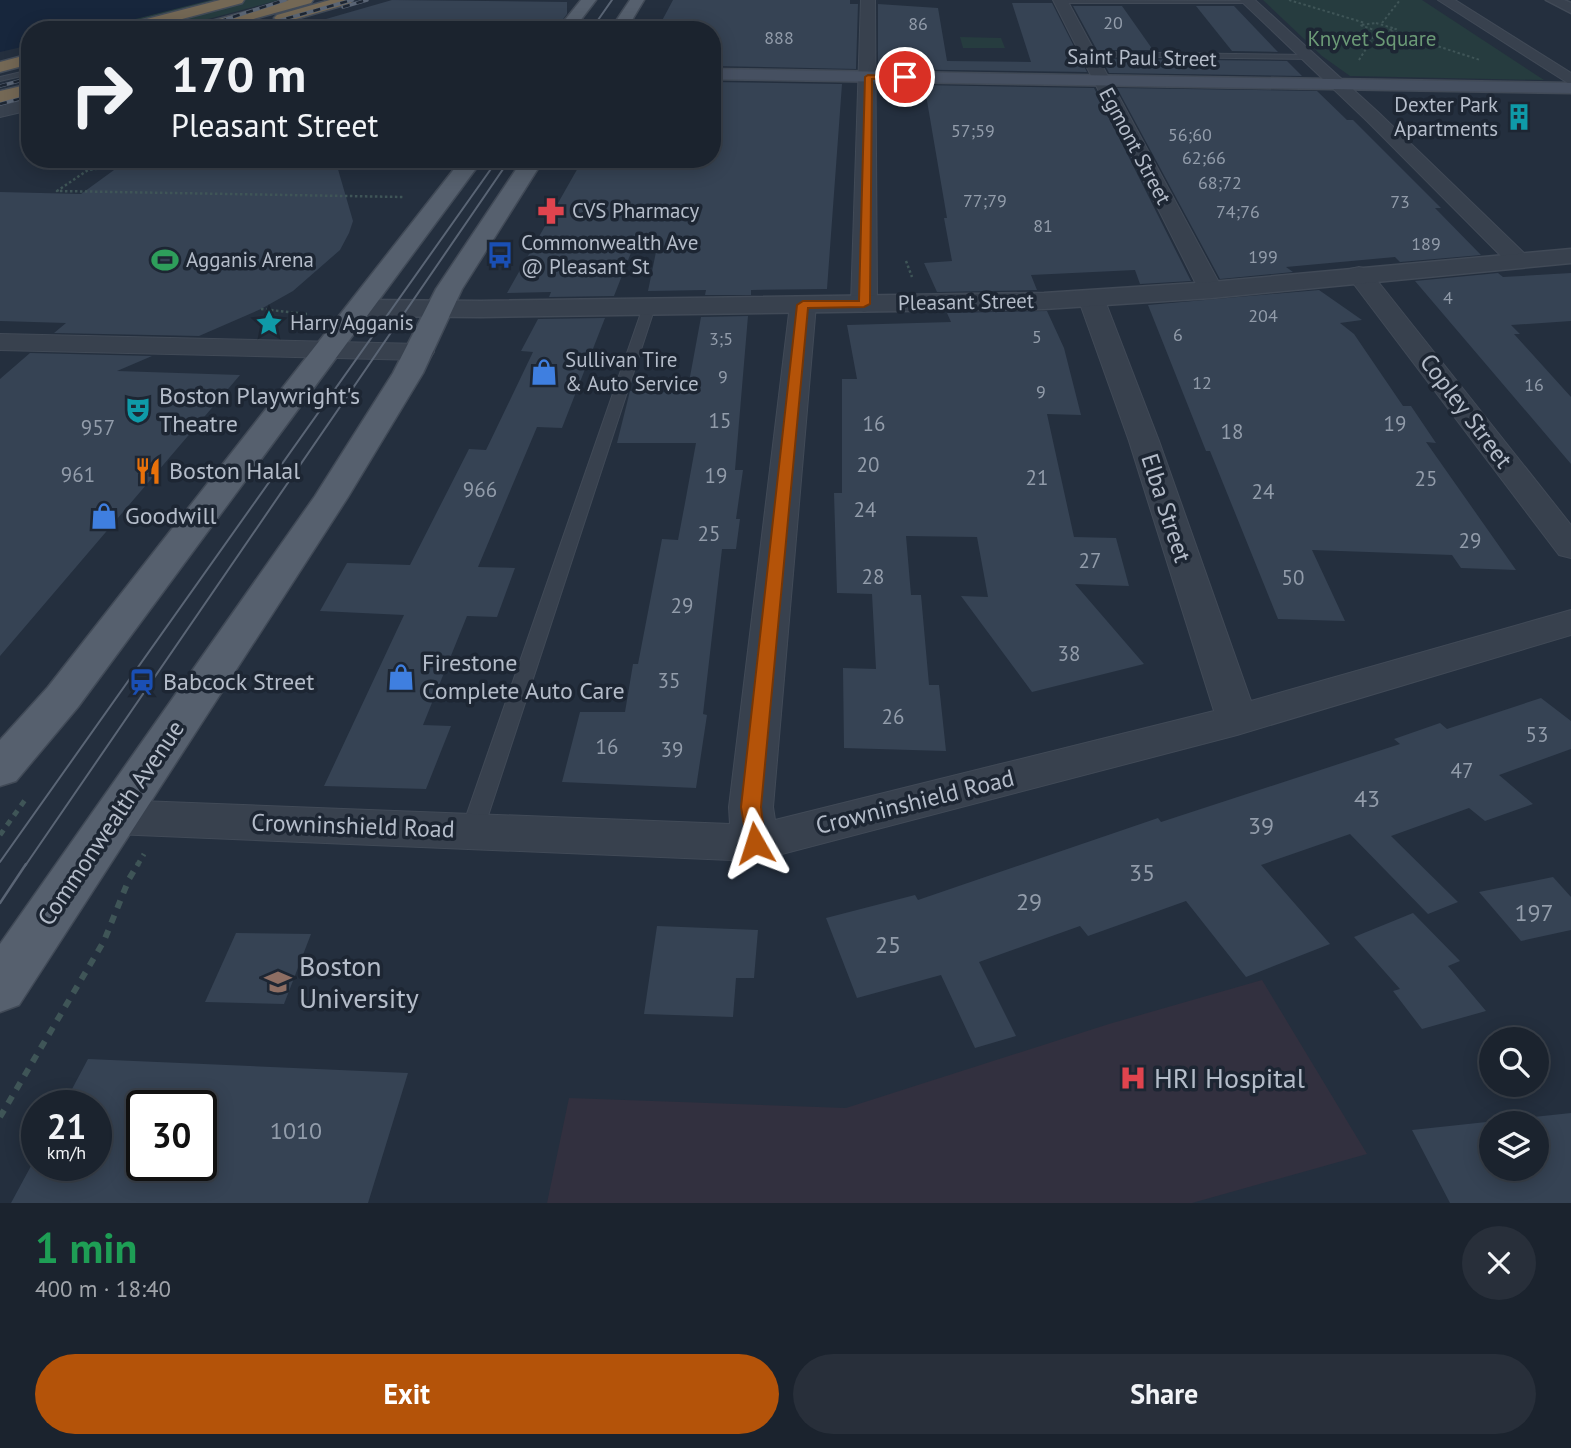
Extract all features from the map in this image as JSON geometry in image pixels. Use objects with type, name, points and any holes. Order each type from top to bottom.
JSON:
[{"type":"highway","points":[[156,21],[237,0]]},
{"type":"highway","points":[[180,21],[258,0]]},
{"type":"highway","points":[[229,21],[306,0]]},
{"type":"highway","points":[[271,21],[346,0]]},
{"type":"highway","points":[[0,61],[21,55]]},
{"type":"highway","points":[[0,67],[21,62]]},
{"type":"highway","points":[[0,81],[21,75]]},
{"type":"highway","points":[[0,97],[21,91]]},
{"type":"main road","points":[[572,21],[589,0]]},
{"type":"main road","points":[[624,21],[637,0]]},
{"type":"main road","name":"Saint Paul Street","points":[[721,74],[1571,88]]},
{"type":"main road","points":[[0,769],[63,697],[466,168]]},
{"type":"main road","name":"Commonwealth Avenue","points":[[0,989],[331,497],[420,352],[449,289],[528,168]]},
{"type":"street","points":[[864,304],[867,0]]},
{"type":"street","name":"Egmont Street","points":[[1060,0],[1211,290]]},
{"type":"street","points":[[1445,0],[1571,80]]},
{"type":"street","points":[[1553,0],[1571,9]]},
{"type":"street","points":[[1248,1],[1310,57],[1517,259]]},
{"type":"street","points":[[0,112],[21,106]]},
{"type":"street","name":"Pleasant Street","points":[[360,308],[803,305],[1091,298],[1211,290],[1571,256]]},
{"type":"street","name":"Copley Street","points":[[1359,274],[1571,548]]},
{"type":"street","name":"Elba Street","points":[[1091,298],[1144,442],[1237,720]]},
{"type":"street","points":[[755,843],[751,807],[803,305]]},
{"type":"street","points":[[7,348],[420,352]]},
{"type":"street","name":"Crowninshield Road","points":[[114,817],[755,843],[1237,720],[1571,622]]},
{"type":"lane","points":[[222,21],[298,0]]},
{"type":"lane","points":[[1060,0],[1248,1]]},
{"type":"lane","points":[[1087,54],[1310,57]]},
{"type":"lane","points":[[472,831],[649,307]]},
{"type":"path","points":[[1289,0],[1365,23],[1382,23],[1395,27],[1391,31]]},
{"type":"path","points":[[1382,23],[1399,0]]},
{"type":"path","points":[[1365,23],[1361,27],[1391,31],[1482,61]]},
{"type":"path","points":[[1356,66],[1377,31]]},
{"type":"path","points":[[102,168],[88,170],[57,191],[403,197]]},
{"type":"path","points":[[261,309],[307,314]]},
{"type":"path","name":"Commonwealth Avenue","points":[[0,1117],[104,941],[129,879],[146,850]]},
{"type":"shaded area","name":"HRI Hospital","points":[[1262,980],[1367,1154],[1192,1203],[547,1203],[569,1098],[846,1108],[1109,1024]]},
{"type":"green space","points":[[210,0],[279,0],[201,21],[127,21]]},
{"type":"green space","name":"Knyvet Square","points":[[1263,0],[1422,0],[1544,80],[1350,76],[1322,56]]},
{"type":"green space","points":[[960,37],[1001,38],[1005,48],[963,48]]},
{"type":"water","points":[[0,0],[210,0],[127,21],[21,21],[21,47],[0,52]]},
{"type":"building","points":[[392,0],[567,2],[567,14],[562,21],[319,21]]},
{"type":"building","points":[[673,0],[850,0],[850,4],[858,4],[856,69],[721,66],[721,21],[662,21]]},
{"type":"building","points":[[1012,3],[1052,3],[1087,72],[878,69],[878,4],[938,8],[947,61],[1031,62]]},
{"type":"building","points":[[1073,6],[1122,6],[1153,50],[1097,50]]},
{"type":"building","points":[[1196,6],[1234,6],[1278,52],[1232,51]]},
{"type":"building","points":[[1102,59],[1287,61],[1302,76],[1109,73]]},
{"type":"building","points":[[721,82],[842,84],[827,289],[751,290],[751,295],[705,295],[706,290],[648,291],[657,247],[636,240],[614,296],[549,297],[551,292],[507,293],[578,168],[721,168]]},
{"type":"building","points":[[920,85],[1094,88],[1191,281],[1140,284],[1135,270],[1031,275],[1037,290],[937,292],[924,263],[952,261],[926,95],[922,95]]},
{"type":"building","points":[[1117,88],[1317,91],[1347,120],[1353,120],[1441,208],[1435,208],[1481,255],[1400,262],[1395,257],[1286,267],[1293,272],[1220,279]]},
{"type":"building","name":"Agganis Arena","points":[[338,168],[353,221],[340,250],[293,291],[261,309],[199,336],[54,333],[66,323],[0,321],[0,192],[81,194],[114,170]]},
{"type":"building","points":[[1498,273],[1503,277],[1571,273],[1571,321],[1511,325],[1520,334],[1514,334],[1571,397],[1571,464],[1415,281]]},
{"type":"building","points":[[1319,290],[1362,320],[1340,323],[1354,334],[1403,406],[1411,406],[1436,443],[1426,442],[1516,570],[1461,568],[1452,555],[1312,550],[1345,621],[1278,619],[1210,451],[1206,451],[1148,305]]},
{"type":"building","points":[[1047,311],[1064,348],[1081,415],[1047,414],[1074,537],[1116,538],[1129,586],[1075,584],[1144,664],[1032,692],[961,596],[988,597],[977,537],[906,536],[911,595],[921,595],[929,685],[939,685],[946,751],[844,748],[843,668],[876,669],[872,594],[837,593],[834,493],[842,493],[842,379],[857,379],[847,325],[951,322],[947,313]]},
{"type":"building","points":[[748,316],[735,470],[743,470],[736,519],[740,519],[736,549],[722,549],[703,714],[707,715],[696,788],[562,782],[580,712],[625,712],[633,664],[638,664],[662,539],[678,540],[696,443],[617,443],[630,391],[687,393],[701,317]]},
{"type":"building","points":[[605,318],[562,428],[537,427],[478,567],[515,568],[497,617],[467,616],[423,725],[451,726],[426,789],[324,786],[404,615],[320,611],[347,563],[410,565],[469,449],[486,450],[533,352],[521,351],[538,319]]},
{"type":"building","points":[[30,353],[152,356],[117,371],[240,375],[0,656],[0,379]]},
{"type":"building","points":[[1541,698],[1571,721],[1571,749],[1499,775],[1533,804],[1485,821],[1469,808],[1391,836],[1458,902],[1428,914],[1350,834],[1261,865],[1330,944],[1246,977],[1186,901],[1088,936],[1080,926],[979,962],[1016,1036],[975,1048],[941,975],[857,998],[826,918],[915,895],[918,900],[1158,818],[1161,822],[1400,744],[1394,739],[1440,723],[1447,729]]},
{"type":"building","points":[[1553,877],[1571,897],[1571,930],[1521,941],[1479,892]]},
{"type":"building","points":[[1413,913],[1460,961],[1448,966],[1486,1011],[1422,1029],[1393,991],[1400,989],[1354,937]]},
{"type":"building","points":[[657,926],[758,930],[754,978],[736,978],[733,1017],[644,1014]]},
{"type":"building","points":[[236,933],[311,934],[284,1004],[205,1002]]},
{"type":"building","points":[[88,1059],[408,1073],[368,1203],[11,1203],[23,1181],[112,1181],[112,1090],[72,1090]]},
{"type":"building","points":[[1571,1113],[1571,1203],[1450,1203],[1412,1130],[1479,1123],[1479,1181],[1549,1181],[1549,1115]]},
{"type":"tram line","points":[[597,21],[612,0]]},
{"type":"tram line","points":[[0,862],[492,168]]},
{"type":"tram line","points":[[25,866],[504,168]]},
{"type":"tram line","points":[[0,903],[26,864]]},
{"type":"railway","points":[[221,21],[285,0]]},
{"type":"railway","points":[[278,21],[352,0]]},
{"type":"railway","points":[[343,7],[367,0]]},
{"type":"railway","points":[[0,86],[21,80]]},
{"type":"railway","points":[[0,104],[21,98]]},
{"type":"place","name":"Dexter Park Apartments","points":[[1519,117]]},
{"type":"place","name":"CVS Pharmacy","points":[[551,211]]},
{"type":"place","name":"Commonwealth Ave @ Pleasant St","points":[[500,255]]},
{"type":"place","name":"Agganis Arena","points":[[165,260]]},
{"type":"place","name":"Harry Agganis","points":[[269,323]]},
{"type":"place","name":"Sullivan Tire & Auto Service","points":[[544,372]]},
{"type":"place","name":"Boston Playwright's Theatre","points":[[138,410]]},
{"type":"place","name":"Boston Halal","points":[[148,471]]},
{"type":"place","name":"Goodwill","points":[[104,516]]},
{"type":"place","name":"Firestone Complete Auto Care","points":[[401,677]]},
{"type":"place","name":"Babcock Street","points":[[142,682]]},
{"type":"place","name":"Boston University","points":[[278,982]]},
{"type":"place","name":"HRI Hospital","points":[[1133,1078]]},
{"type":"route","points":[[755,843],[751,807],[803,305],[864,304],[868,77],[905,77]]}]
